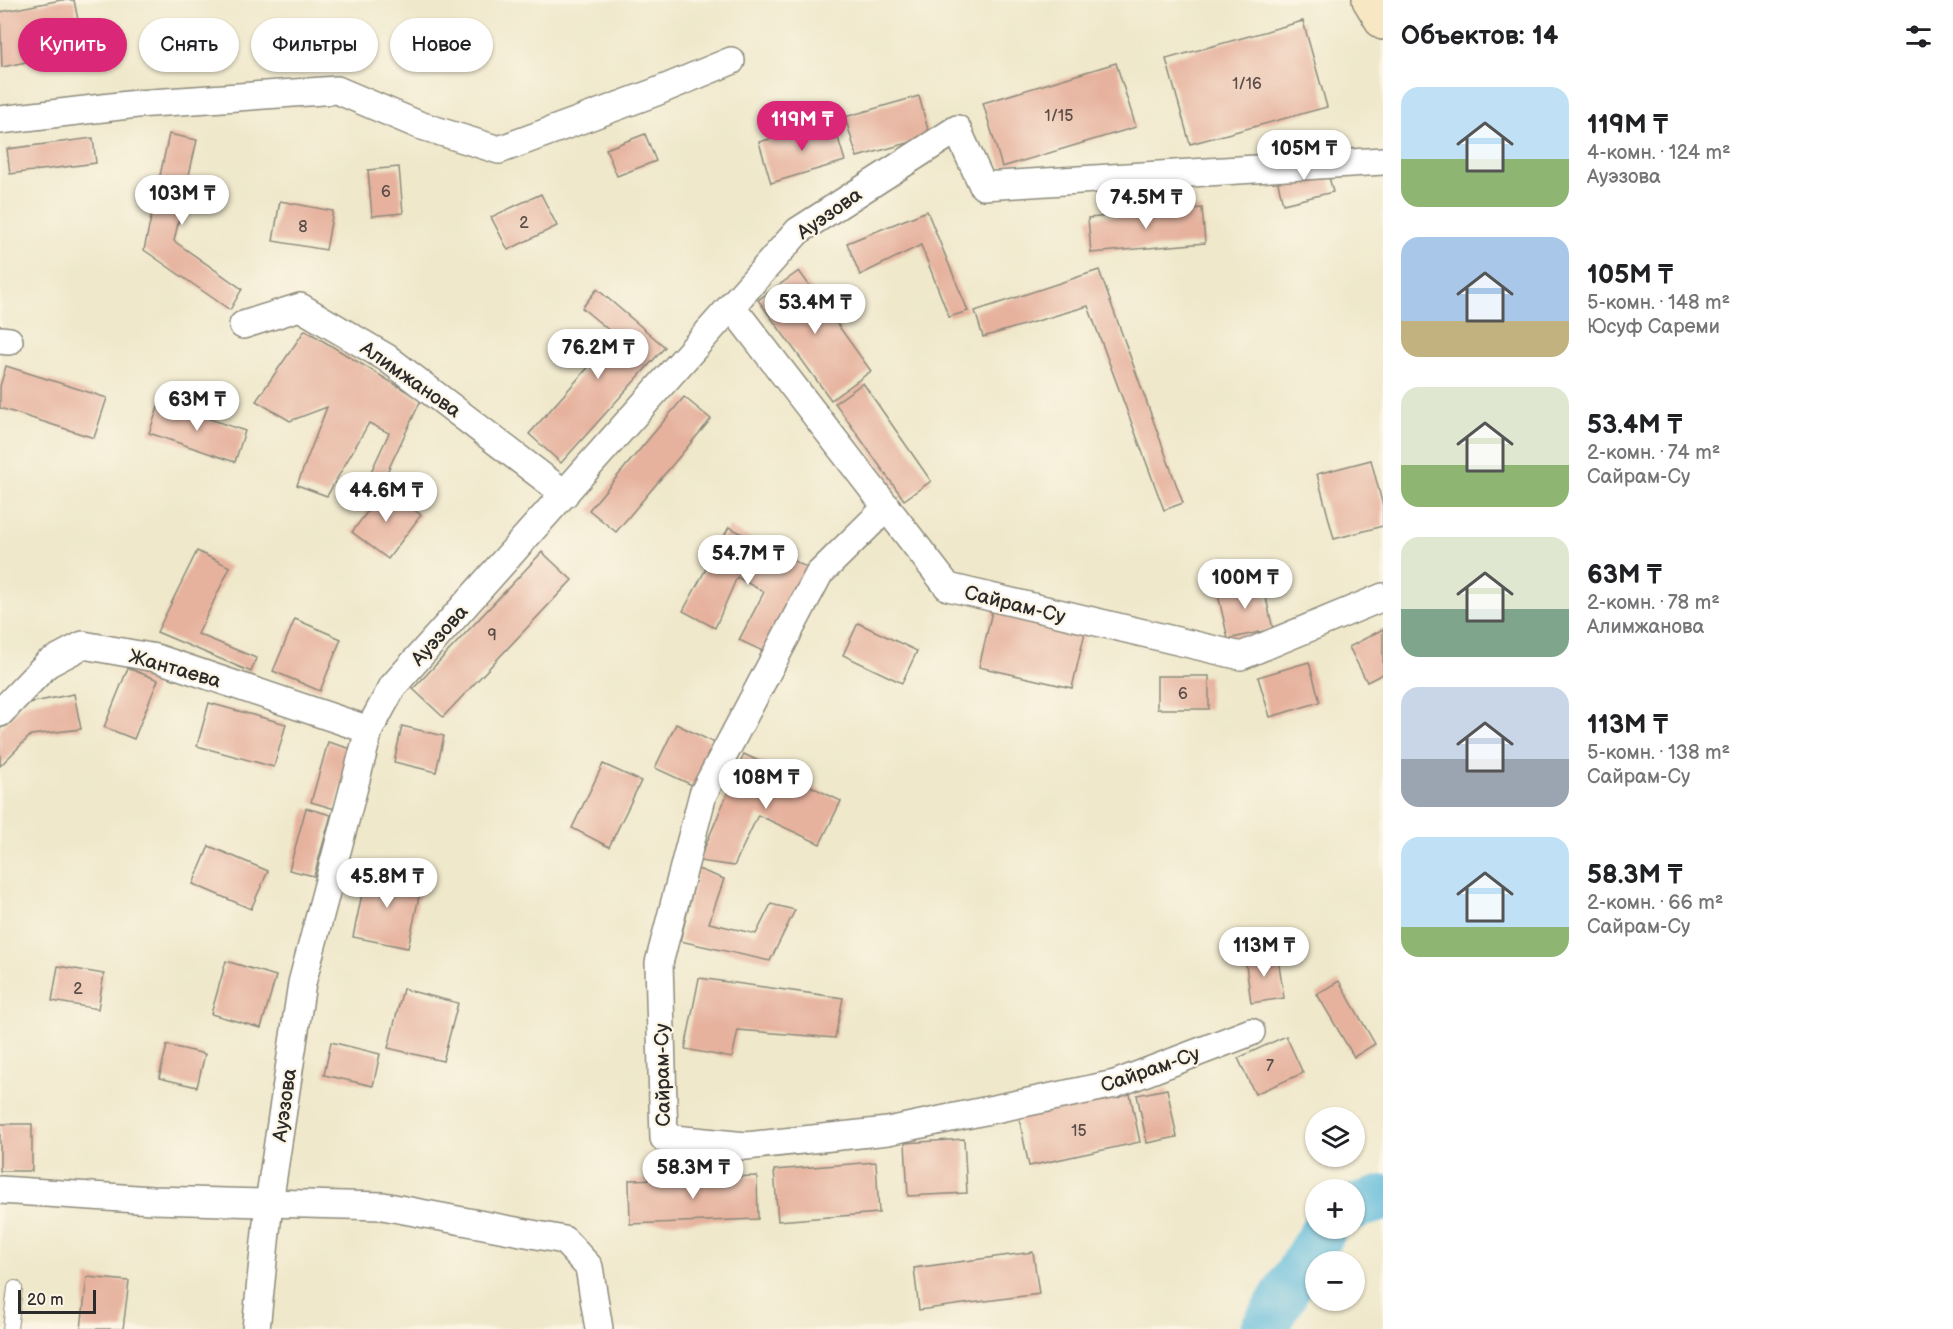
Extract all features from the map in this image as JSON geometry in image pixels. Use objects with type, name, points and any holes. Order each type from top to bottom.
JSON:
[{"type":"main road","points":[[1369,0],[1383,23]]},
{"type":"street","points":[[0,120],[137,104],[337,90],[418,125],[499,150],[656,92],[731,61]]},
{"type":"street","name":"Ауэзова","points":[[256,1329],[269,1203],[302,983],[369,730],[393,686],[798,231],[957,129],[983,186],[1383,161]]},
{"type":"street","name":"Алимжанова","points":[[243,325],[300,307],[387,358],[565,494]]},
{"type":"street","name":"Сайрам-Су","points":[[732,307],[948,588],[1241,656],[1383,597]]},
{"type":"street","name":"Сайрам-Су","points":[[887,507],[819,574],[703,794],[659,963],[664,1138],[747,1146],[888,1131],[1115,1084],[1251,1032]]},
{"type":"street","name":"Жантаева","points":[[0,713],[47,664],[83,645],[156,658],[369,730]]},
{"type":"street","points":[[0,1190],[152,1200],[383,1206],[564,1240],[589,1267],[599,1329]]},
{"type":"lane","points":[[10,1329],[15,1288]]},
{"type":"building","points":[[61,0],[74,0],[78,18],[18,18],[18,64],[2,67],[0,12]]},
{"type":"building","points":[[1303,21],[1327,107],[1190,144],[1166,59]]},
{"type":"building","points":[[1116,63],[1136,127],[1002,167],[983,103]]},
{"type":"building","points":[[919,96],[930,137],[857,157],[845,117]]},
{"type":"building","points":[[833,121],[845,161],[771,183],[759,142]]},
{"type":"building","points":[[169,134],[197,140],[174,241],[242,289],[230,310],[144,250]]},
{"type":"building","points":[[645,134],[656,161],[617,176],[606,149]]},
{"type":"building","points":[[93,138],[96,163],[10,174],[7,149]]},
{"type":"building","points":[[1324,158],[1333,192],[1283,204],[1275,170]]},
{"type":"building","points":[[399,167],[403,213],[372,216],[368,170]]},
{"type":"building","points":[[541,194],[557,226],[508,250],[491,217]]},
{"type":"building","points":[[280,201],[333,211],[326,250],[273,241]]},
{"type":"building","points":[[1202,208],[1205,243],[1091,253],[1088,218]]},
{"type":"building","points":[[927,211],[968,311],[949,317],[921,245],[860,275],[847,243]]},
{"type":"building","points":[[1099,270],[1183,503],[1164,510],[1088,306],[983,337],[975,311]]},
{"type":"building","points":[[799,271],[871,371],[831,400],[758,300]]},
{"type":"building","points":[[597,289],[665,347],[561,463],[529,434],[616,336],[582,308]]},
{"type":"building","points":[[305,330],[421,400],[381,485],[369,476],[389,433],[369,423],[327,496],[297,485],[327,407],[290,421],[256,401]]},
{"type":"building","points":[[6,366],[107,398],[94,438],[0,408],[0,386]]},
{"type":"building","points":[[863,383],[931,481],[904,500],[835,403]]},
{"type":"building","points":[[684,397],[711,419],[616,532],[589,510]]},
{"type":"building","points":[[160,402],[245,431],[235,462],[149,433]]},
{"type":"building","points":[[1371,460],[1383,506],[1383,526],[1334,539],[1317,474]]},
{"type":"building","points":[[385,488],[421,515],[388,559],[352,532]]},
{"type":"building","points":[[729,527],[808,568],[767,653],[739,640],[764,592],[737,577],[715,628],[683,611]]},
{"type":"building","points":[[197,551],[230,567],[198,634],[256,658],[251,672],[157,632]]},
{"type":"building","points":[[542,552],[572,580],[443,717],[413,689]]},
{"type":"building","points":[[1262,580],[1273,629],[1228,639],[1217,590]]},
{"type":"building","points":[[993,607],[1086,628],[1072,688],[979,667]]},
{"type":"building","points":[[295,619],[341,639],[320,691],[273,671]]},
{"type":"building","points":[[858,623],[917,651],[902,683],[843,655]]},
{"type":"building","points":[[1383,629],[1383,674],[1367,682],[1349,647]]},
{"type":"building","points":[[1309,662],[1320,702],[1270,717],[1258,677]]},
{"type":"building","points":[[128,668],[158,680],[134,739],[104,727]]},
{"type":"building","points":[[1157,676],[1209,676],[1209,709],[1157,709]]},
{"type":"building","points":[[74,694],[81,729],[31,735],[0,766],[0,729],[24,704]]},
{"type":"building","points":[[209,703],[286,724],[274,767],[197,746]]},
{"type":"building","points":[[676,724],[715,743],[694,786],[655,768]]},
{"type":"building","points":[[402,726],[444,736],[436,772],[394,762]]},
{"type":"building","points":[[328,742],[352,749],[335,809],[311,802]]},
{"type":"building","points":[[744,754],[841,801],[820,844],[758,815],[734,866],[699,861]]},
{"type":"building","points":[[603,764],[641,781],[609,847],[572,828]]},
{"type":"building","points":[[306,808],[331,815],[314,876],[289,870]]},
{"type":"building","points":[[209,846],[268,871],[251,909],[193,884]]},
{"type":"building","points":[[698,869],[724,879],[709,923],[756,934],[771,904],[795,910],[770,961],[680,941]]},
{"type":"building","points":[[367,870],[422,882],[408,948],[353,937]]},
{"type":"building","points":[[1277,952],[1284,998],[1251,1003],[1245,957]]},
{"type":"building","points":[[226,961],[276,976],[261,1028],[211,1014]]},
{"type":"building","points":[[58,966],[104,974],[98,1009],[52,1001]]},
{"type":"building","points":[[699,978],[843,998],[835,1038],[738,1030],[732,1058],[685,1049]]},
{"type":"building","points":[[1339,981],[1375,1044],[1354,1057],[1317,994]]},
{"type":"building","points":[[403,989],[458,1003],[443,1061],[388,1048]]},
{"type":"building","points":[[1286,1036],[1303,1073],[1255,1094],[1238,1058]]},
{"type":"building","points":[[331,1042],[380,1054],[373,1086],[324,1075]]},
{"type":"building","points":[[167,1045],[205,1054],[197,1087],[159,1078]]},
{"type":"building","points":[[1167,1089],[1177,1137],[1147,1143],[1137,1095]]},
{"type":"building","points":[[1130,1094],[1140,1142],[1029,1166],[1019,1118]]},
{"type":"building","points":[[0,1124],[32,1124],[32,1171],[0,1171]]},
{"type":"building","points":[[964,1139],[967,1193],[908,1196],[905,1143]]},
{"type":"building","points":[[876,1162],[879,1213],[778,1221],[774,1170]]},
{"type":"building","points":[[757,1176],[758,1219],[630,1224],[629,1180]]},
{"type":"building","points":[[1033,1252],[1039,1294],[919,1310],[914,1268]]},
{"type":"building","points":[[87,1277],[129,1281],[123,1329],[81,1329]]},
{"type":"waterway","points":[[1365,1204],[1383,1198]]},
{"type":"waterway","points":[[1263,1329],[1318,1239]]}]
